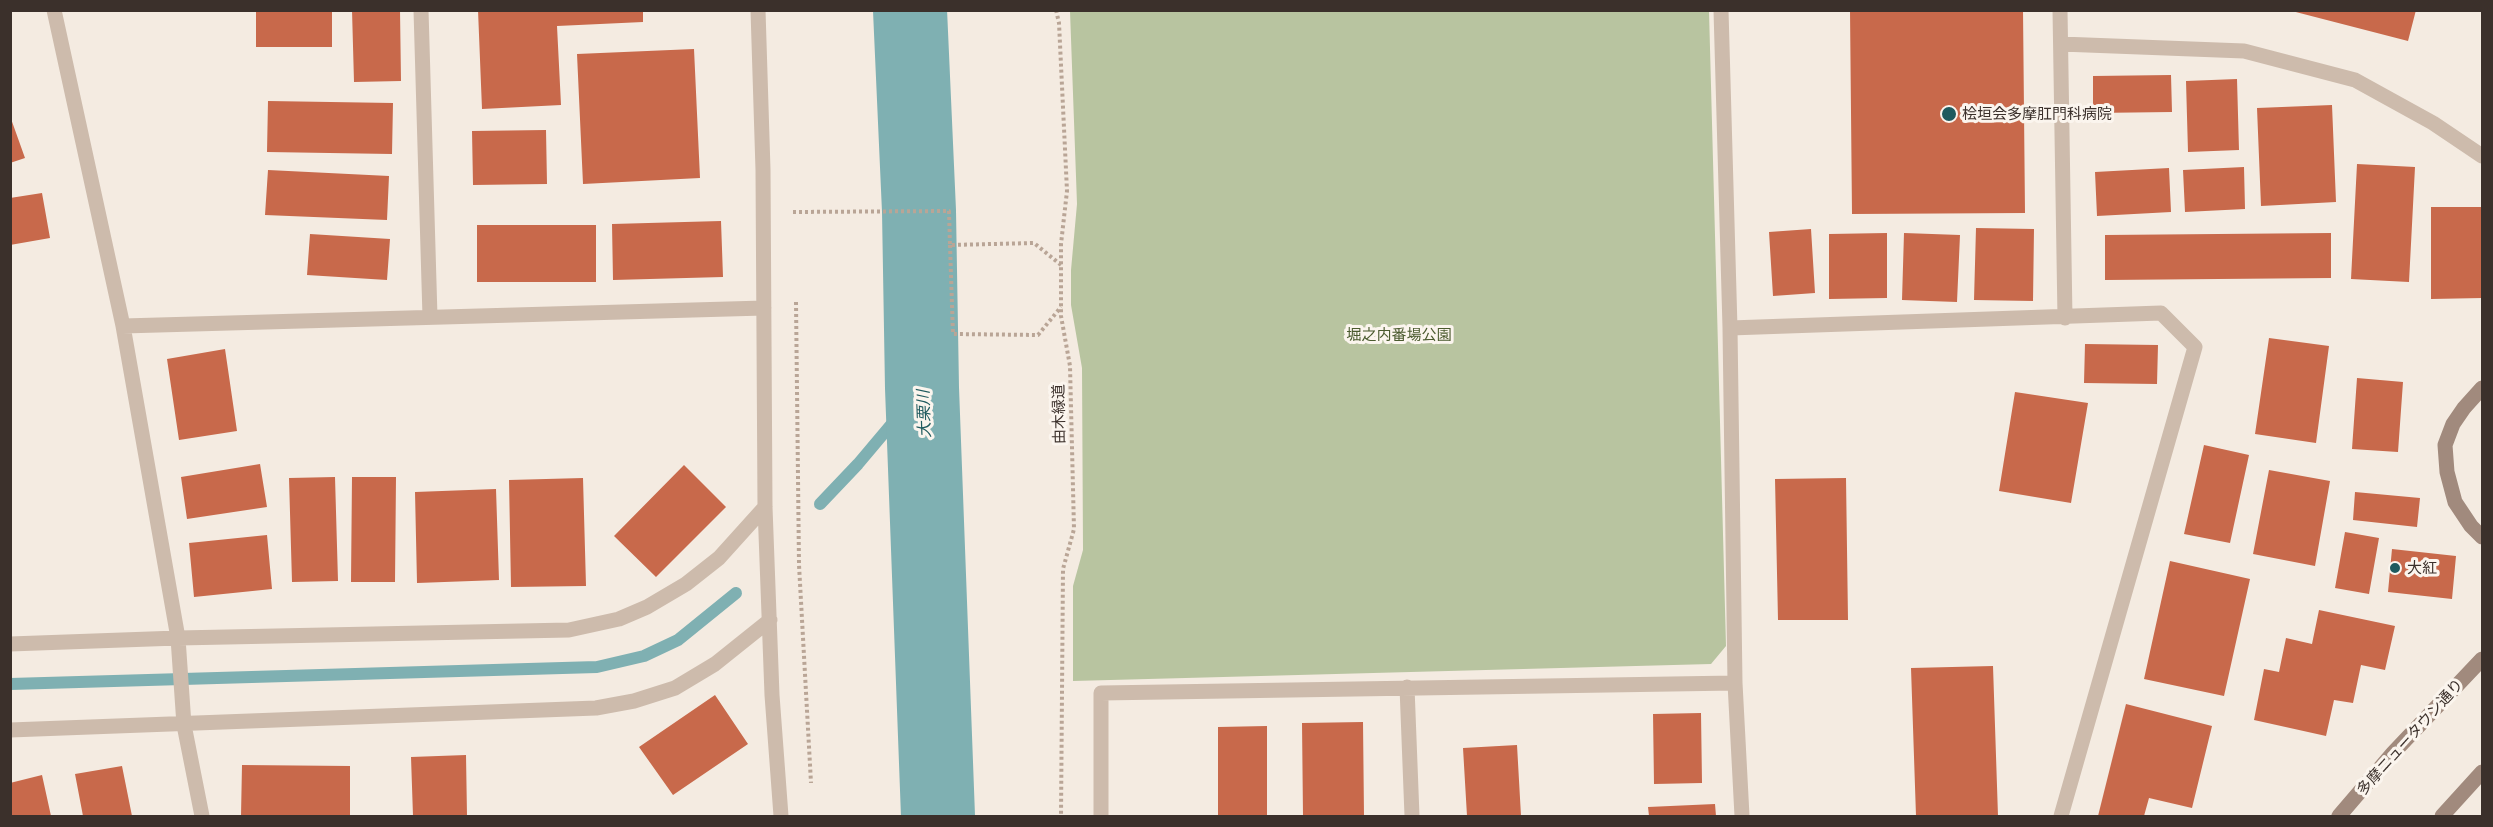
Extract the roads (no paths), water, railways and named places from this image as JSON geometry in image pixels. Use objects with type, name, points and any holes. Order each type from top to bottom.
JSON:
[{"type":"main road","points":[[2482,388],[2453,424],[2445,446],[2447,472],[2455,502],[2471,526],[2482,537]]},
{"type":"main road","name":"多摩ニュータウン通り","points":[[2339,816],[2392,753],[2482,659]]},
{"type":"main road","points":[[2442,816],[2482,772]]},
{"type":"street","points":[[54,10],[123,326],[178,638],[184,725],[202,816]]},
{"type":"street","points":[[421,10],[429,317]]},
{"type":"street","points":[[758,10],[763,170],[765,507],[772,695],[781,816]]},
{"type":"street","points":[[1721,10],[1730,328],[1735,683],[1742,816]]},
{"type":"street","points":[[2060,10],[2065,318]]},
{"type":"street","points":[[2061,44],[2244,51],[2355,80],[2433,123],[2482,156]]},
{"type":"street","points":[[123,326],[764,308]]},
{"type":"street","points":[[1730,328],[2161,313],[2195,347],[2061,816]]},
{"type":"street","points":[[10,644],[569,630],[620,619],[647,607],[686,584],[719,558],[765,507]]},
{"type":"street","points":[[10,730],[596,708],[634,701],[675,688],[705,670],[770,620]]},
{"type":"street","points":[[1101,816],[1101,693],[1735,683]]},
{"type":"street","points":[[1407,687],[1412,816]]},
{"type":"waterway","name":"大栗川","points":[[910,10],[919,211],[922,388],[938,816]]},
{"type":"waterway","points":[[820,504],[858,464],[922,388]]},
{"type":"waterway","points":[[10,684],[597,667],[644,656],[678,640],[736,593]]},
{"type":"place","name":"桧垣会多摩肛門科病院","points":[[1949,114]]},
{"type":"place","name":"大紅","points":[[2395,568]]},
{"type":"park label","name":"堀之内番場公園","points":[[1399,335]]}]
